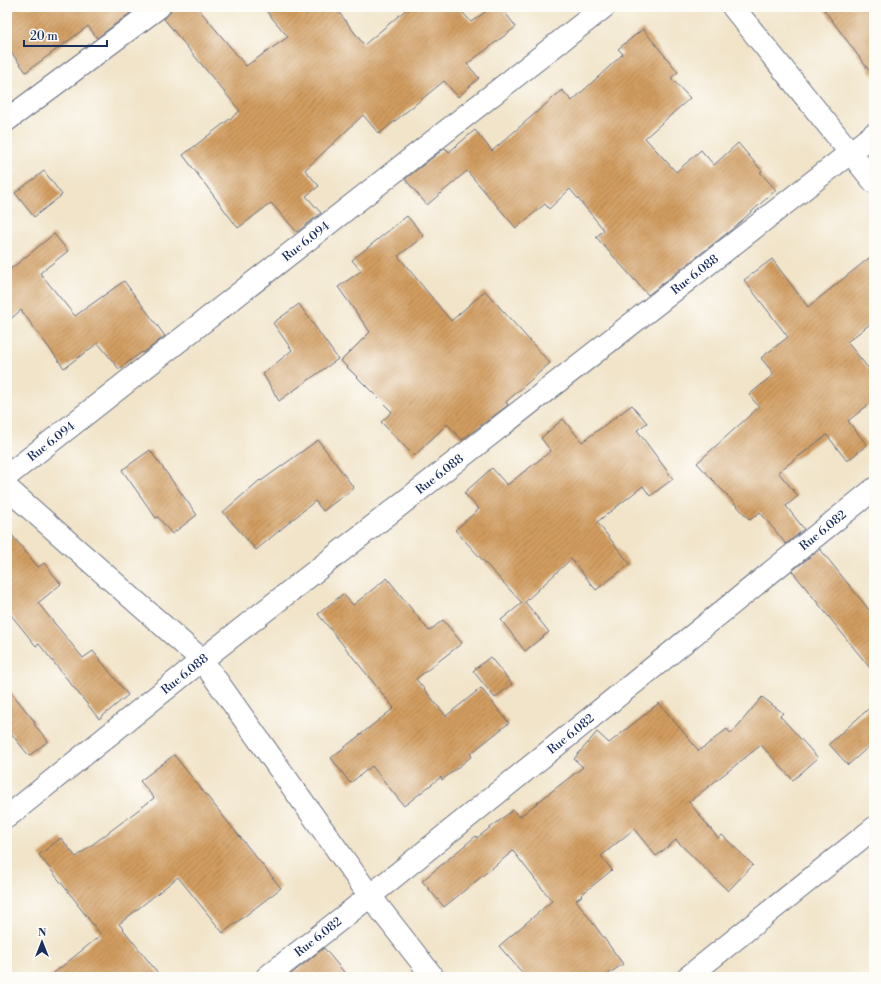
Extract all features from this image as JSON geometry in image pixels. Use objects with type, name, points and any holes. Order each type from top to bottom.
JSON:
[{"type":"street","points":[[7,120],[159,7]]},
{"type":"street","name":"Rue 6.094","points":[[7,476],[604,7]]},
{"type":"street","points":[[733,7],[874,182]]},
{"type":"street","name":"Rue 6.088","points":[[7,817],[202,660],[874,134]]},
{"type":"street","points":[[7,488],[202,660],[370,896],[433,977]]},
{"type":"street","name":"Rue 6.082","points":[[267,977],[370,896],[874,489]]},
{"type":"street","points":[[688,977],[874,828]]},
{"type":"building","points":[[7,7],[138,7],[97,38],[88,26],[26,72],[7,47]]},
{"type":"building","points":[[171,7],[197,7],[246,66],[288,37],[263,7],[335,7],[364,45],[409,7],[458,7],[471,22],[492,7],[501,7],[516,27],[467,64],[479,78],[458,97],[444,81],[379,134],[363,115],[305,170],[319,186],[306,196],[321,213],[297,232],[271,203],[238,228],[183,155],[240,111],[164,19],[170,12]]},
{"type":"building","points":[[822,7],[874,7],[874,77]]},
{"type":"building","points":[[643,29],[678,72],[671,78],[690,98],[645,138],[676,172],[701,150],[714,165],[738,143],[776,190],[731,230],[648,295],[596,237],[604,230],[570,189],[549,209],[545,204],[516,228],[467,171],[427,205],[405,179],[445,148],[449,152],[475,130],[492,151],[562,90],[572,101],[623,54],[618,49]]},
{"type":"building","points":[[44,171],[62,195],[34,217],[15,193]]},
{"type":"building","points":[[407,216],[424,236],[398,256],[451,321],[485,291],[550,363],[506,402],[508,405],[462,440],[447,424],[414,456],[381,422],[392,412],[341,361],[370,332],[338,287],[361,271],[352,260]]},
{"type":"building","points":[[54,234],[68,251],[40,273],[75,316],[124,281],[165,336],[119,369],[98,343],[64,368],[21,310],[7,322],[7,272]]},
{"type":"building","points":[[874,254],[874,321],[847,342],[874,375],[874,400],[848,421],[867,445],[847,461],[827,435],[778,472],[798,496],[786,506],[804,529],[786,544],[760,512],[750,520],[697,463],[759,407],[749,395],[774,374],[761,358],[788,337],[744,280],[772,259],[808,307]]},
{"type":"building","points":[[299,304],[338,359],[279,401],[263,374],[292,350],[273,323]]},
{"type":"building","points":[[632,405],[647,423],[637,430],[673,479],[650,496],[643,486],[597,522],[630,564],[596,590],[571,559],[525,602],[549,632],[525,651],[501,620],[522,603],[455,530],[479,509],[464,493],[492,468],[507,485],[551,451],[541,438],[563,419],[582,442]]},
{"type":"building","points":[[318,440],[354,488],[323,511],[315,501],[256,550],[223,512],[260,480],[261,481]]},
{"type":"building","points":[[150,450],[197,515],[172,534],[158,517],[156,518],[122,470]]},
{"type":"building","points":[[7,529],[38,567],[44,563],[61,584],[38,603],[83,658],[93,651],[128,695],[99,719],[39,644],[36,646],[7,610]]},
{"type":"building","points":[[820,549],[874,616],[874,673],[792,571]]},
{"type":"building","points":[[387,578],[429,631],[443,620],[462,643],[416,679],[446,716],[481,688],[509,723],[470,754],[472,756],[442,780],[441,777],[404,806],[372,766],[350,783],[331,758],[394,708],[318,614],[343,594],[353,605]]},
{"type":"building","points":[[490,657],[512,684],[495,698],[473,671]]},
{"type":"building","points":[[7,687],[48,741],[29,756],[7,728]]},
{"type":"building","points":[[762,697],[783,713],[780,716],[818,758],[793,780],[761,745],[689,802],[718,838],[722,835],[753,865],[728,891],[676,840],[656,856],[634,829],[601,856],[612,870],[576,900],[623,964],[604,977],[526,977],[499,946],[552,901],[513,851],[444,907],[422,881],[476,836],[477,838],[513,810],[519,817],[583,767],[574,759],[597,732],[609,743],[659,703],[699,751],[727,729],[731,734]]},
{"type":"building","points":[[874,704],[874,742],[848,765],[829,744]]},
{"type":"building","points":[[174,755],[281,888],[223,933],[178,877],[119,924],[161,977],[49,977],[101,935],[39,855],[61,838],[76,857],[154,798],[140,781]]},
{"type":"building","points":[[324,948],[348,977],[287,977]]}]
